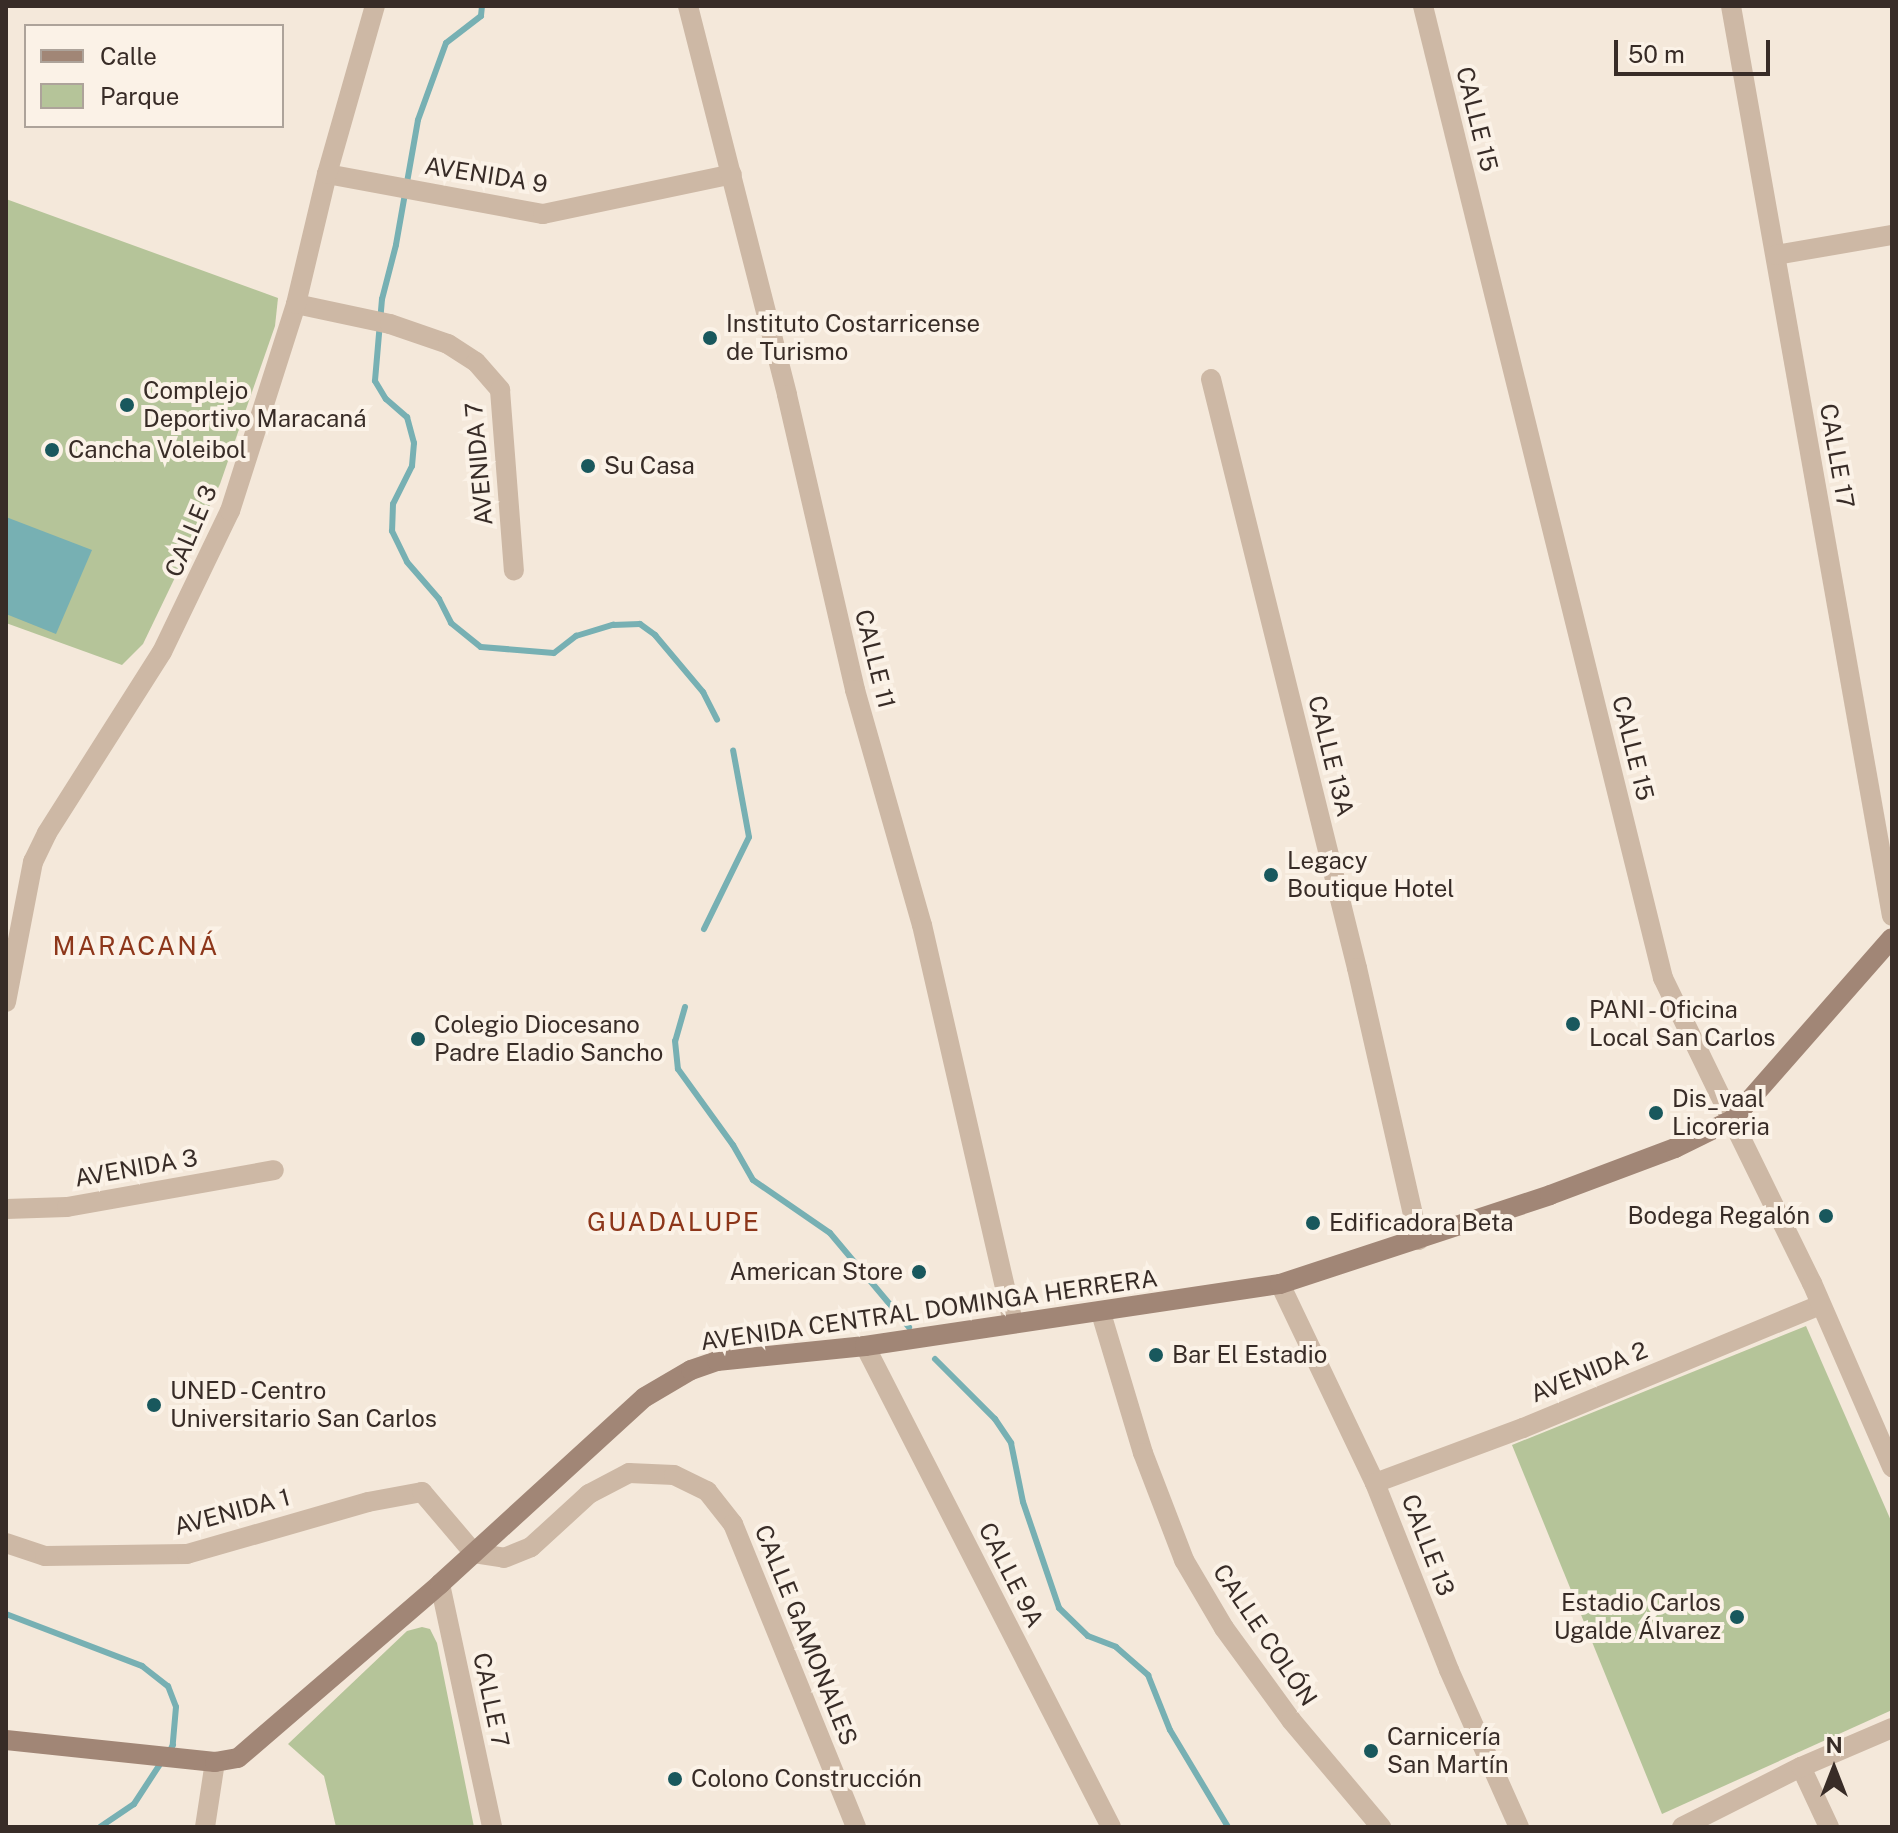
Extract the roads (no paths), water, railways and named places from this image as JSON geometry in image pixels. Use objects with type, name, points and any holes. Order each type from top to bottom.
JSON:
[{"type":"main road","name":"AVENIDA CENTRAL DOMINGA HERRERA","points":[[6,1740],[215,1762],[238,1758],[440,1584],[645,1397],[691,1370],[717,1361],[865,1346],[1280,1284],[1419,1240],[1662,1153],[1732,1120],[1892,938]]},
{"type":"street","name":"CALLE 3","points":[[6,1002],[23,901],[33,862],[47,833],[126,713],[183,613],[230,511],[296,304],[327,174],[375,6]]},
{"type":"street","name":"CALLE 11","points":[[688,6],[732,174],[855,690],[922,925],[1013,1323]]},
{"type":"street","name":"CALLE 15","points":[[1423,6],[1663,978],[1820,1305],[1892,1467]]},
{"type":"street","name":"CALLE 17","points":[[1731,6],[1892,916]]},
{"type":"street","name":"AVENIDA 9","points":[[327,174],[543,214],[732,174]]},
{"type":"street","points":[[1776,255],[1892,235]]},
{"type":"street","name":"AVENIDA 7","points":[[296,304],[390,324],[448,344],[476,362],[500,390],[514,570]]},
{"type":"street","name":"CALLE 13A","points":[[1211,379],[1357,968],[1419,1240]]},
{"type":"street","name":"AVENIDA 3","points":[[6,1209],[67,1207],[274,1170]]},
{"type":"street","name":"CALLE 13","points":[[1280,1284],[1375,1483],[1449,1670],[1519,1827]]},
{"type":"street","name":"AVENIDA 2","points":[[1375,1483],[1523,1428],[1820,1305]]},
{"type":"street","name":"CALLE COLÓN","points":[[1101,1313],[1143,1453],[1184,1560],[1224,1628],[1291,1720],[1381,1827]]},
{"type":"street","name":"CALLE 9A","points":[[865,1346],[1111,1827]]},
{"type":"street","name":"CALLE GAMONALES","points":[[474,1553],[504,1558],[531,1547],[589,1494],[629,1473],[674,1475],[707,1491],[733,1524],[856,1827]]},
{"type":"street","name":"AVENIDA 1","points":[[6,1543],[45,1556],[187,1554],[368,1502],[422,1492],[474,1553]]},
{"type":"street","name":"CALLE 7","points":[[440,1584],[492,1827]]},
{"type":"street","points":[[1682,1827],[1801,1767],[1892,1728]]},
{"type":"street","points":[[205,1827],[215,1762]]},
{"type":"street","points":[[1801,1767],[1829,1827]]},
{"type":"water","points":[[6,517],[92,550],[56,634],[6,614]]},
{"type":"waterway","points":[[482,6],[481,16],[446,43],[418,120],[396,245],[382,299],[375,381],[386,399],[407,417],[414,443],[412,466],[393,504],[392,531],[407,562],[439,599],[451,623],[481,647],[554,653],[576,636],[613,625],[640,624],[655,635],[703,692],[717,720]]},
{"type":"waterway","points":[[704,929],[749,837],[733,750]]},
{"type":"waterway","points":[[685,1007],[675,1041],[678,1069],[733,1145],[753,1180],[830,1233],[909,1327]]},
{"type":"waterway","points":[[935,1359],[995,1419],[1011,1443],[1023,1502],[1059,1608],[1088,1636],[1116,1647],[1148,1675],[1170,1730],[1228,1827]]},
{"type":"waterway","points":[[6,1614],[142,1666],[168,1686],[176,1707],[173,1745],[169,1752]]},
{"type":"waterway","points":[[100,1827],[134,1804],[162,1761]]},
{"type":"place","name":"Instituto Costarricense de Turismo","points":[[710,338]]},
{"type":"place","name":"Complejo Deportivo Maracaná","points":[[127,405]]},
{"type":"place","name":"Cancha Voleibol","points":[[52,450]]},
{"type":"place","name":"Su Casa","points":[[588,466]]},
{"type":"place","name":"Legacy Boutique Hotel","points":[[1271,875]]},
{"type":"place","name":"PANI - Oficina Local San Carlos","points":[[1573,1024]]},
{"type":"place","name":"Colegio Diocesano Padre Eladio Sancho","points":[[418,1039]]},
{"type":"place","name":"Dis_vaal Licoreria","points":[[1656,1113]]},
{"type":"place","name":"Bodega Regalón","points":[[1826,1216]]},
{"type":"place","name":"Edificadora Beta","points":[[1313,1223]]},
{"type":"place","name":"American Store","points":[[919,1272]]},
{"type":"place","name":"Bar El Estadio","points":[[1156,1355]]},
{"type":"place","name":"UNED - Centro Universitario San Carlos","points":[[154,1405]]},
{"type":"place","name":"Estadio Carlos Ugalde Álvarez","points":[[1737,1617]]},
{"type":"place","name":"Carnicería San Martín","points":[[1371,1751]]},
{"type":"place","name":"Colono Construcción","points":[[675,1779]]},
{"type":"district","name":"MARACANÁ","points":[[136,946]]},
{"type":"district","name":"GUADALUPE","points":[[674,1222]]}]
